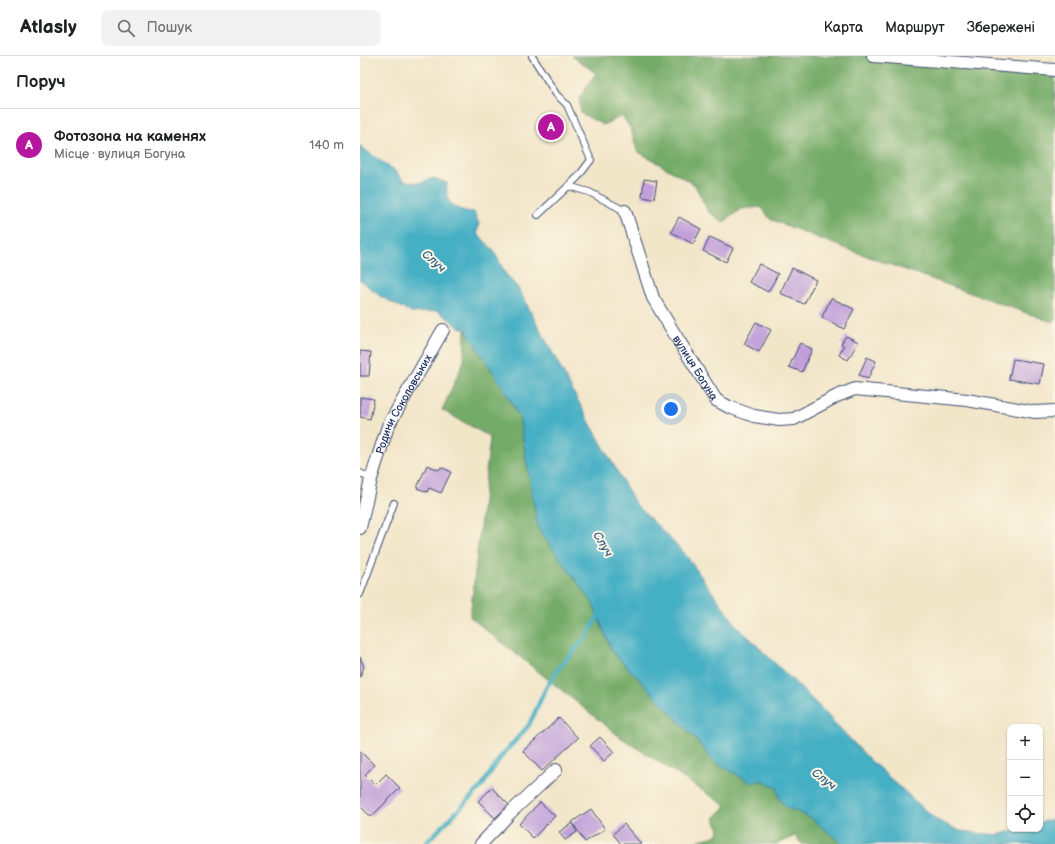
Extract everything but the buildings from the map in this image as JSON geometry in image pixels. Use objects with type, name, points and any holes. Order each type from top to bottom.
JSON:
[{"type":"street","points":[[873,56],[1055,70]]},
{"type":"street","name":"вулиця Богуна","points":[[625,211],[653,298],[716,400],[729,407],[754,416],[779,420],[794,419],[837,396],[855,389],[967,400],[1035,412],[1055,411]]},
{"type":"street","name":"Родини Соколовських","points":[[360,528],[371,479],[388,426],[442,330]]},
{"type":"street","points":[[481,844],[511,812],[556,770]]},
{"type":"lane","points":[[532,56],[556,94],[566,105],[591,160],[568,186],[538,215]]},
{"type":"lane","points":[[568,186],[589,192],[625,211]]},
{"type":"lane","points":[[360,473],[371,479]]},
{"type":"lane","points":[[360,594],[394,503]]},
{"type":"green space","points":[[572,56],[871,56],[1055,72],[1055,321],[1052,322],[844,248],[770,219],[761,207],[741,209],[724,222],[708,212],[695,185],[637,151],[631,129],[622,116],[603,125],[581,113],[579,98],[596,73]]},
{"type":"green space","points":[[465,329],[502,386],[519,416],[538,529],[592,602],[612,651],[692,735],[713,761],[762,780],[777,788],[779,796],[785,806],[810,817],[823,826],[842,844],[802,844],[795,836],[776,844],[694,844],[700,840],[713,837],[719,832],[714,818],[726,806],[620,737],[470,617],[490,437],[442,410],[464,361]]},
{"type":"water","name":"Случ","points":[[360,145],[362,148],[393,169],[404,181],[419,183],[434,178],[447,183],[447,196],[452,205],[461,210],[474,212],[479,224],[477,233],[494,251],[505,273],[518,288],[584,412],[635,503],[685,554],[736,625],[817,704],[869,759],[935,819],[960,831],[997,835],[1008,832],[1043,832],[1043,822],[1055,818],[1055,844],[842,844],[811,818],[786,807],[779,798],[777,788],[762,780],[752,783],[713,761],[692,735],[612,651],[592,602],[538,529],[519,416],[502,386],[465,329],[459,327],[438,311],[412,313],[380,296],[360,280]]},
{"type":"waterway","points":[[425,844],[482,786],[500,758],[529,725],[546,688],[558,669],[586,637],[601,611]]},
{"type":"place","name":"Фотозона на каменях","points":[[551,127]]}]
